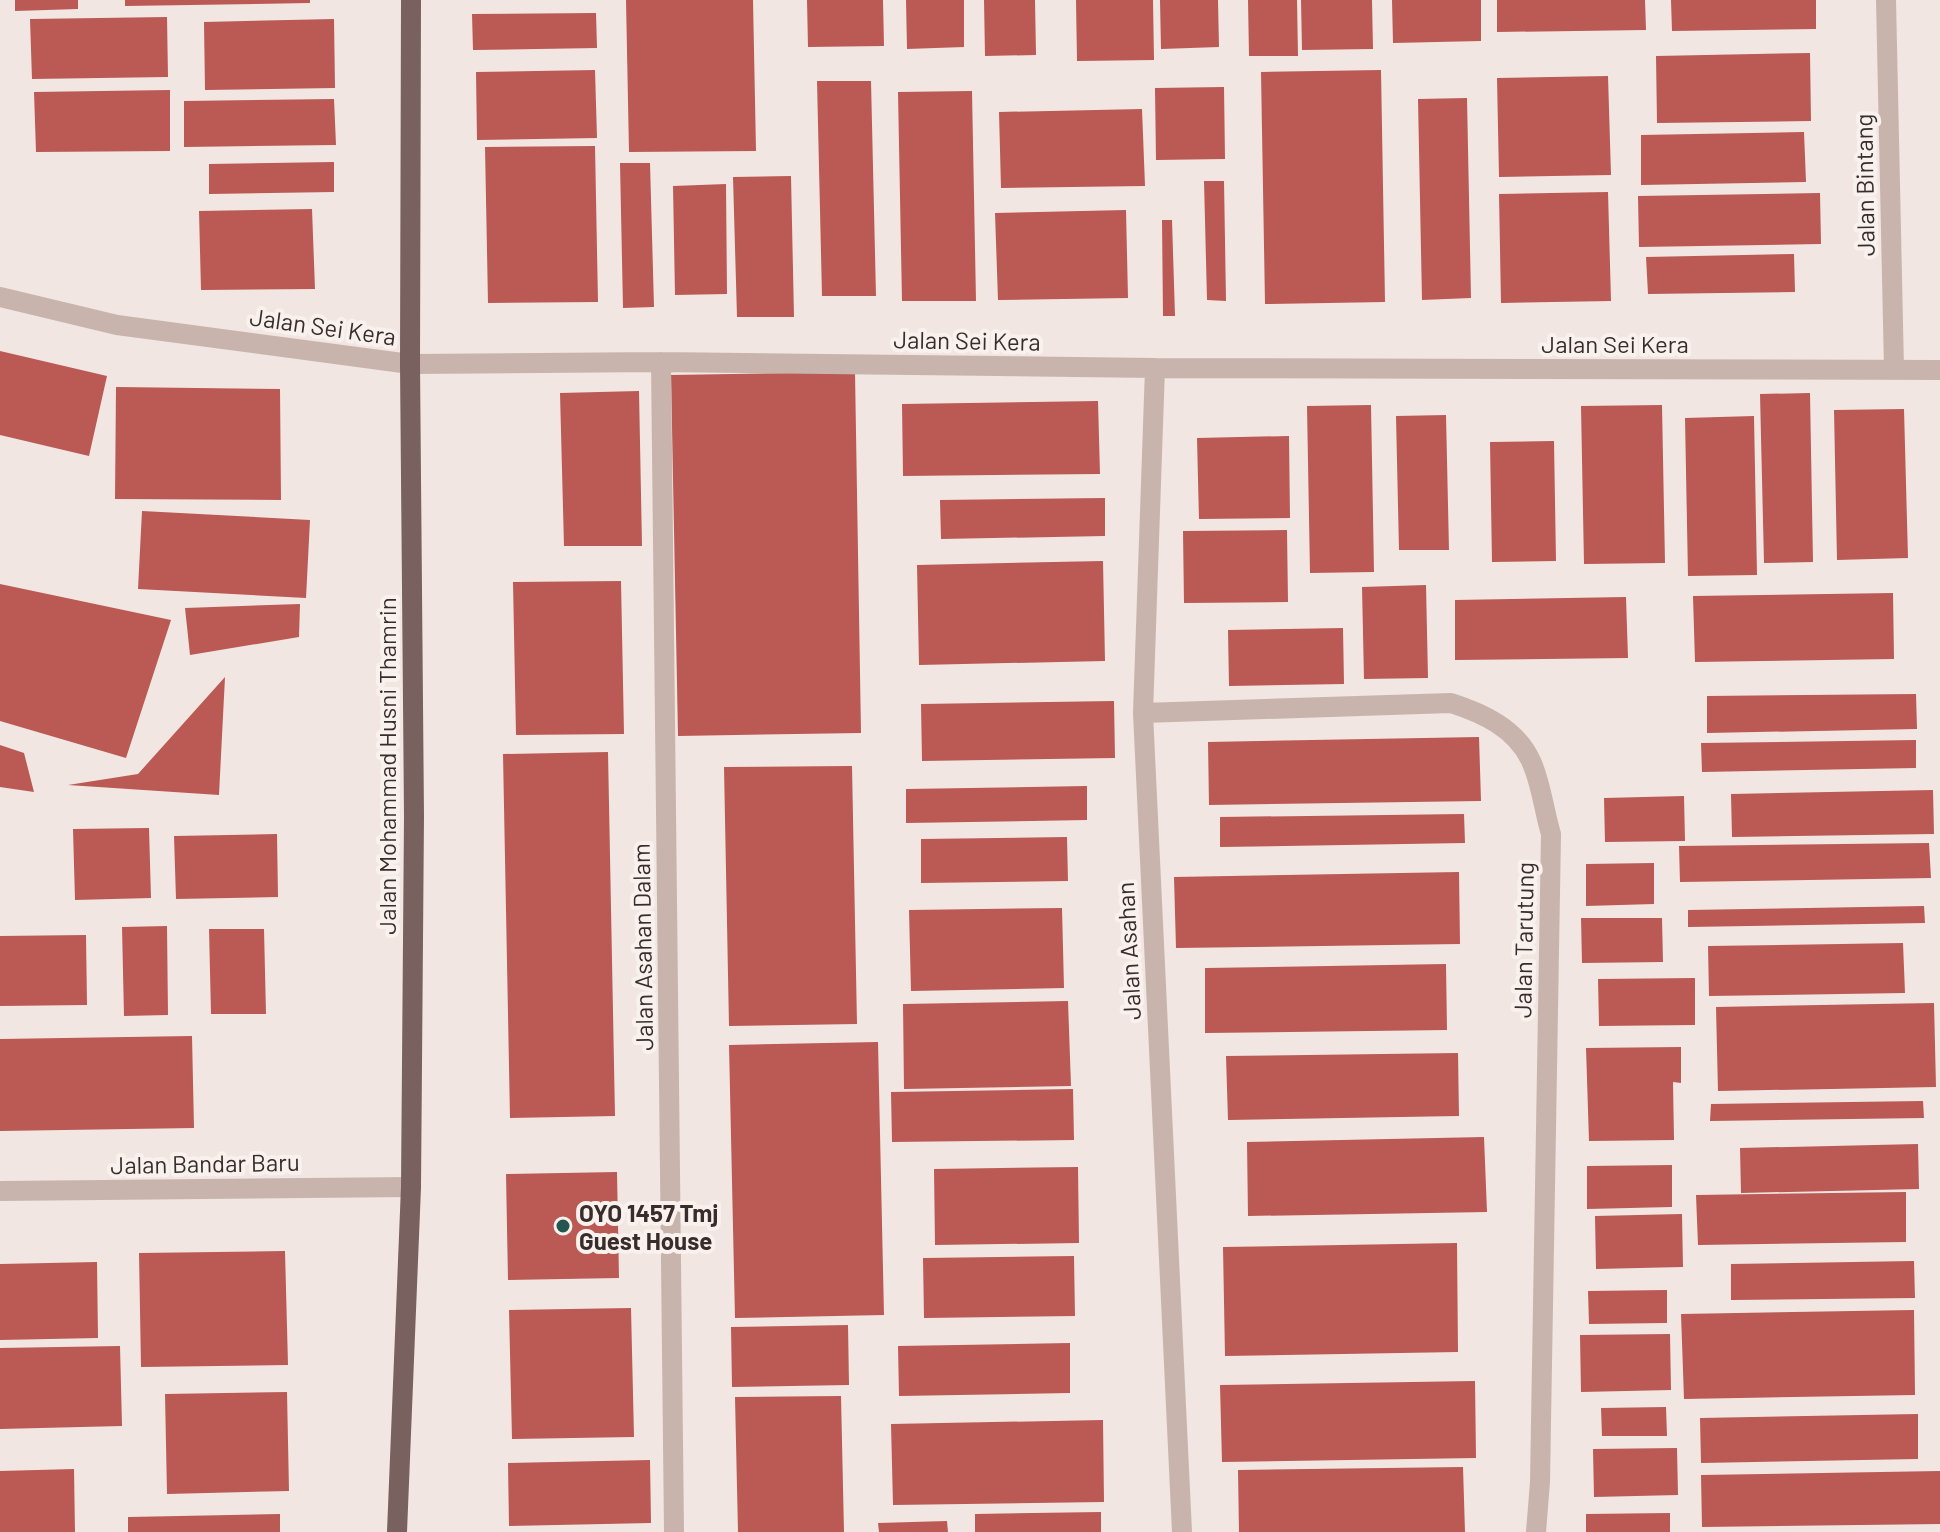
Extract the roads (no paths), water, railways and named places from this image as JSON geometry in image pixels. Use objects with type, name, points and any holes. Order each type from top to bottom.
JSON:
[{"type":"main road","name":"Jalan Mohammad Husni Thamrin","points":[[397,1532],[411,1187],[414,816],[411,0]]},
{"type":"street","name":"Jalan Bintang","points":[[1886,0],[1894,369]]},
{"type":"street","name":"Jalan Sei Kera","points":[[0,297],[117,325],[410,364],[661,362],[1155,368],[1940,370]]},
{"type":"street","name":"Jalan Asahan Dalam","points":[[661,362],[674,1532]]},
{"type":"street","name":"Jalan Asahan","points":[[1155,368],[1143,713],[1182,1532]]},
{"type":"street","name":"Jalan Tarutung","points":[[1143,713],[1451,703],[1481,713],[1509,732],[1531,760],[1551,834],[1540,1482],[1536,1532]]},
{"type":"street","name":"Jalan Bandar Baru","points":[[0,1191],[411,1187]]},
{"type":"place","name":"OYO 1457 Tmj Guest House","points":[[563,1226]]}]
